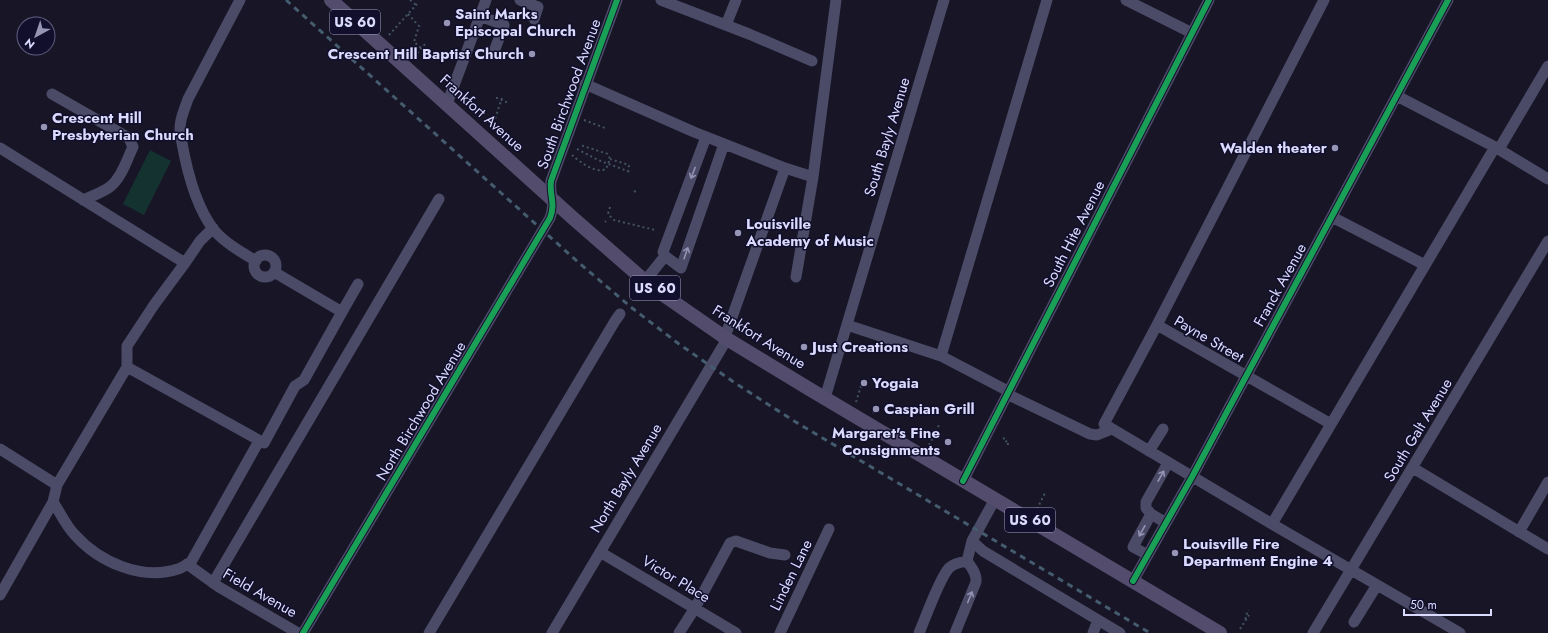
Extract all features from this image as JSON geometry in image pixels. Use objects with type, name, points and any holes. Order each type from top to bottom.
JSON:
[{"type":"main road","name":"Frankfort Avenue","points":[[331,0],[645,281],[726,338],[963,481],[1220,633]]},
{"type":"street","points":[[240,0],[188,99],[184,111],[180,128],[184,157],[194,192],[213,228],[221,237],[256,261],[262,256],[270,257],[276,263],[274,272],[342,312]]},
{"type":"street","points":[[447,104],[486,0]]},
{"type":"street","points":[[520,0],[538,7],[534,19]]},
{"type":"street","name":"South Birchwood Avenue","points":[[552,199],[550,188],[551,181],[617,0]]},
{"type":"street","points":[[661,0],[812,61]]},
{"type":"street","points":[[726,25],[736,0]]},
{"type":"street","points":[[796,277],[813,177],[836,0]]},
{"type":"street","name":"South Bayly Avenue","points":[[825,398],[944,0]]},
{"type":"street","points":[[940,356],[1047,0]]},
{"type":"street","points":[[1126,0],[1192,34]]},
{"type":"street","name":"South Hite Avenue","points":[[963,481],[1209,0]]},
{"type":"street","points":[[1324,0],[1157,325],[1104,424],[1460,633]]},
{"type":"street","name":"Franck Avenue","points":[[1133,581],[1192,477],[1448,0]]},
{"type":"street","points":[[480,16],[504,25],[494,49]]},
{"type":"street","points":[[1272,524],[1425,265],[1548,66]]},
{"type":"street","points":[[586,84],[657,117],[785,168],[813,177]]},
{"type":"street","points":[[52,94],[129,138],[133,147],[112,186],[83,200]]},
{"type":"street","points":[[1397,96],[1497,148],[1548,179]]},
{"type":"street","points":[[706,137],[663,252],[665,256],[681,268],[724,144]]},
{"type":"street","points":[[0,148],[186,263]]},
{"type":"street","name":"North Bayly Avenue","points":[[552,633],[726,338],[785,168]]},
{"type":"street","points":[[210,581],[439,199]]},
{"type":"street","name":"North Birchwood Avenue","points":[[303,633],[550,218],[553,209],[552,199]]},
{"type":"street","points":[[1332,217],[1425,265]]},
{"type":"street","points":[[0,595],[53,502],[57,485],[127,366],[126,346],[154,305],[186,263],[200,241],[213,228]]},
{"type":"street","name":"South Galt Avenue","points":[[1313,633],[1548,241]]},
{"type":"street","points":[[645,281],[665,256]]},
{"type":"street","points":[[127,366],[264,443],[295,386],[304,380],[358,284]]},
{"type":"street","points":[[429,633],[620,314]]},
{"type":"street","points":[[847,325],[940,356],[1008,393],[1090,434],[1097,435],[1112,429]]},
{"type":"street","name":"Payne Street","points":[[1157,325],[1331,424]]},
{"type":"street","points":[[1149,451],[1163,429]]},
{"type":"street","points":[[53,502],[74,535],[95,552],[122,567],[154,572],[178,569],[191,562],[260,441]]},
{"type":"street","points":[[0,449],[57,485]]},
{"type":"street","points":[[1166,523],[1151,514],[1146,508],[1146,502],[1168,462]]},
{"type":"street","points":[[1413,468],[1548,549]]},
{"type":"street","points":[[1519,532],[1548,482]]},
{"type":"street","points":[[966,561],[972,541],[995,500]]},
{"type":"street","points":[[1148,555],[1133,547],[1151,514]]},
{"type":"street","name":"Linden Lane","points":[[780,633],[829,529]]},
{"type":"street","points":[[679,633],[695,608],[730,543],[736,541],[770,553],[784,555]]},
{"type":"street","points":[[972,541],[983,552],[1120,633]]},
{"type":"street","name":"Victor Place","points":[[600,552],[736,633]]},
{"type":"street","points":[[919,633],[942,577],[950,567],[966,561]]},
{"type":"street","points":[[955,633],[977,577],[973,569],[966,561]]},
{"type":"street","name":"Field Avenue","points":[[187,564],[210,581],[298,633]]},
{"type":"street","points":[[1354,622],[1377,585]]},
{"type":"street","points":[[1093,633],[1098,620]]},
{"type":"path","points":[[389,35],[417,5],[410,0]]},
{"type":"path","points":[[408,14],[419,26],[414,42],[421,48]]},
{"type":"path","points":[[414,57],[425,44]]},
{"type":"path","points":[[497,97],[506,102],[507,100]]},
{"type":"path","points":[[493,125],[502,99]]},
{"type":"path","points":[[583,120],[605,128]]},
{"type":"path","points":[[577,149],[629,172],[629,165],[610,159],[605,153],[580,145]]},
{"type":"path","points":[[572,155],[581,163],[600,170],[606,169],[610,159]]},
{"type":"path","points":[[610,207],[608,214],[612,220],[655,230]]},
{"type":"path","points":[[798,367],[800,363]]},
{"type":"path","points":[[856,403],[861,386]]},
{"type":"path","points":[[873,413],[875,410],[874,409]]},
{"type":"path","points":[[929,445],[939,425]]},
{"type":"path","points":[[1003,438],[1007,440],[1005,443],[1008,444],[1007,446]]},
{"type":"path","points":[[1037,509],[1045,492]]},
{"type":"path","points":[[1246,619],[1245,617],[1249,610]]},
{"type":"path","points":[[1240,629],[1249,615]]},
{"type":"green space","points":[[150,150],[171,161],[144,215],[123,204]]},
{"type":"railway","points":[[286,0],[578,262],[632,308],[679,344],[735,383],[794,421],[1150,633]]},
{"type":"cycle path","points":[[303,633],[550,218],[552,212],[551,181],[617,0]]},
{"type":"cycle path","points":[[963,481],[1209,0]]},
{"type":"cycle path","points":[[1133,581],[1192,477],[1448,0]]},
{"type":"place","name":"Saint Marks Episcopal Church","points":[[447,23]]},
{"type":"place","name":"Crescent Hill Baptist Church","points":[[532,54]]},
{"type":"place","name":"Crescent Hill Presbyterian Church","points":[[44,127]]},
{"type":"place","name":"Walden theater","points":[[1335,148]]},
{"type":"place","name":"Louisville Academy of Music","points":[[738,233]]},
{"type":"place","name":"Just Creations","points":[[804,347]]},
{"type":"place","name":"Yogaia","points":[[864,383]]},
{"type":"place","name":"Caspian Grill","points":[[876,409]]},
{"type":"place","name":"Margaret's Fine Consignments","points":[[948,442]]},
{"type":"place","name":"Louisville Fire Department Engine 4","points":[[1175,553]]}]
